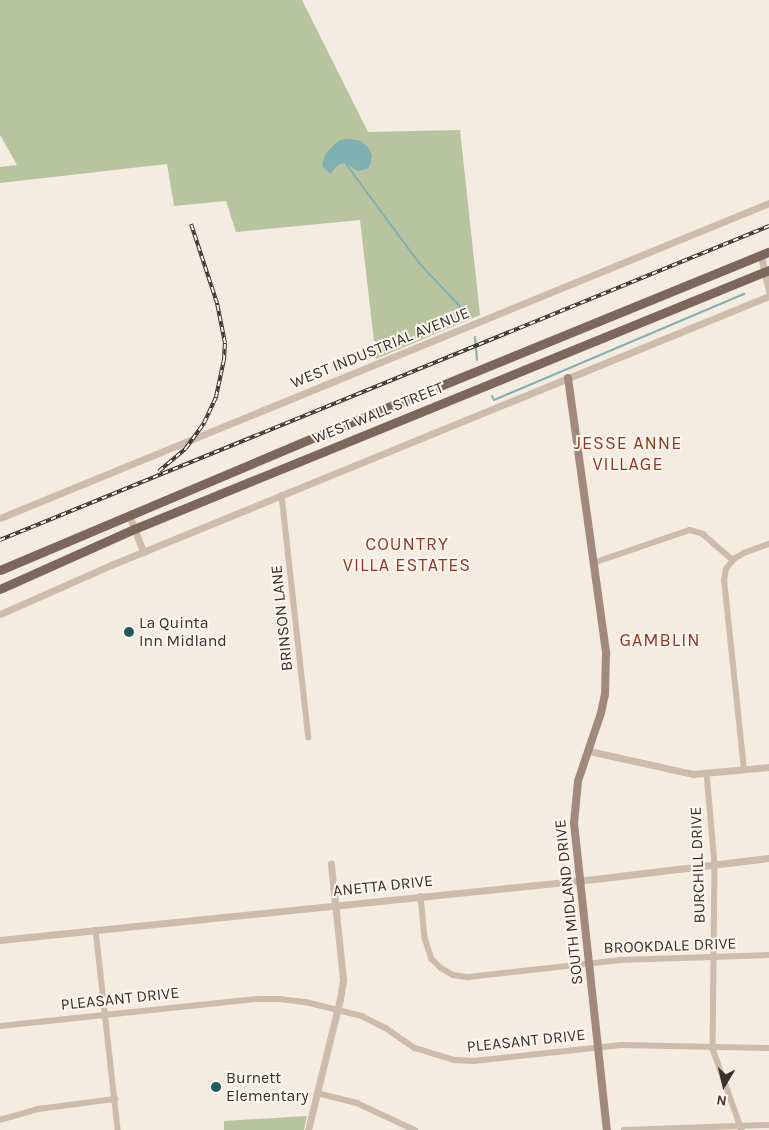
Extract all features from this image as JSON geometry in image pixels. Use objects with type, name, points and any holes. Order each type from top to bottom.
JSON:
[{"type":"main road","name":"WEST WALL STREET","points":[[0,570],[129,515],[765,254]]},
{"type":"main road","name":"WEST WALL STREET","points":[[0,589],[134,529],[767,271]]},
{"type":"main road","name":"SOUTH MIDLAND DRIVE","points":[[568,378],[606,653],[606,675],[601,713],[578,781],[574,805],[579,879],[607,1130]]},
{"type":"street","name":"WEST INDUSTRIAL AVENUE","points":[[0,518],[769,203]]},
{"type":"street","points":[[0,614],[143,552],[769,294],[765,254]]},
{"type":"street","name":"BRINSON LANE","points":[[282,495],[310,738]]},
{"type":"street","points":[[129,515],[143,552]]},
{"type":"street","points":[[593,563],[690,530],[703,534],[733,560]]},
{"type":"street","points":[[744,770],[724,581],[725,572],[733,560],[744,552],[769,544]]},
{"type":"street","points":[[589,751],[693,774],[769,767]]},
{"type":"street","name":"BURCHILL DRIVE","points":[[707,773],[715,864],[713,1049],[741,1128]]},
{"type":"street","name":"ANETTA DRIVE","points":[[0,940],[769,858]]},
{"type":"street","points":[[308,1130],[337,1010],[343,971],[331,864]]},
{"type":"street","name":"BROOKDALE DRIVE","points":[[421,896],[425,938],[432,959],[441,968],[454,975],[468,977],[588,963],[769,955]]},
{"type":"street","points":[[96,930],[118,1130]]},
{"type":"street","name":"PLEASANT DRIVE","points":[[0,1026],[264,999],[306,1002],[371,1020],[421,1051],[454,1060],[474,1061],[621,1045],[713,1049],[769,1048]]},
{"type":"street","points":[[317,1093],[357,1103],[415,1130]]},
{"type":"street","points":[[0,1120],[38,1108],[115,1099]]},
{"type":"street","points":[[624,1130],[741,1128],[769,1125]]},
{"type":"green space","points":[[0,0],[302,0],[368,132],[460,130],[480,315],[376,359],[360,220],[236,232],[226,201],[174,206],[167,164],[0,183],[0,167],[17,165],[0,135]]},
{"type":"green space","points":[[307,1116],[304,1130],[224,1130],[224,1121]]},
{"type":"water","points":[[339,140],[361,141],[368,147],[372,155],[370,166],[367,169],[358,171],[345,163],[338,165],[330,174],[322,166],[325,154]]},
{"type":"waterway","points":[[346,164],[419,263],[468,315]]},
{"type":"waterway","points":[[492,396],[494,400],[744,294]]},
{"type":"waterway","points":[[475,337],[477,360]]},
{"type":"railway","points":[[159,471],[186,448],[204,423],[216,397],[224,360],[225,343],[217,303],[191,224]]},
{"type":"railway","points":[[0,540],[769,226]]},
{"type":"place","name":"La Quinta Inn Midland","points":[[129,632]]},
{"type":"place","name":"Burnett Elementary","points":[[216,1087]]},
{"type":"district","name":"JESSE ANNE VILLAGE","points":[[628,454]]},
{"type":"district","name":"COUNTRY VILLA ESTATES","points":[[407,555]]},
{"type":"district","name":"GAMBLIN","points":[[660,640]]}]
